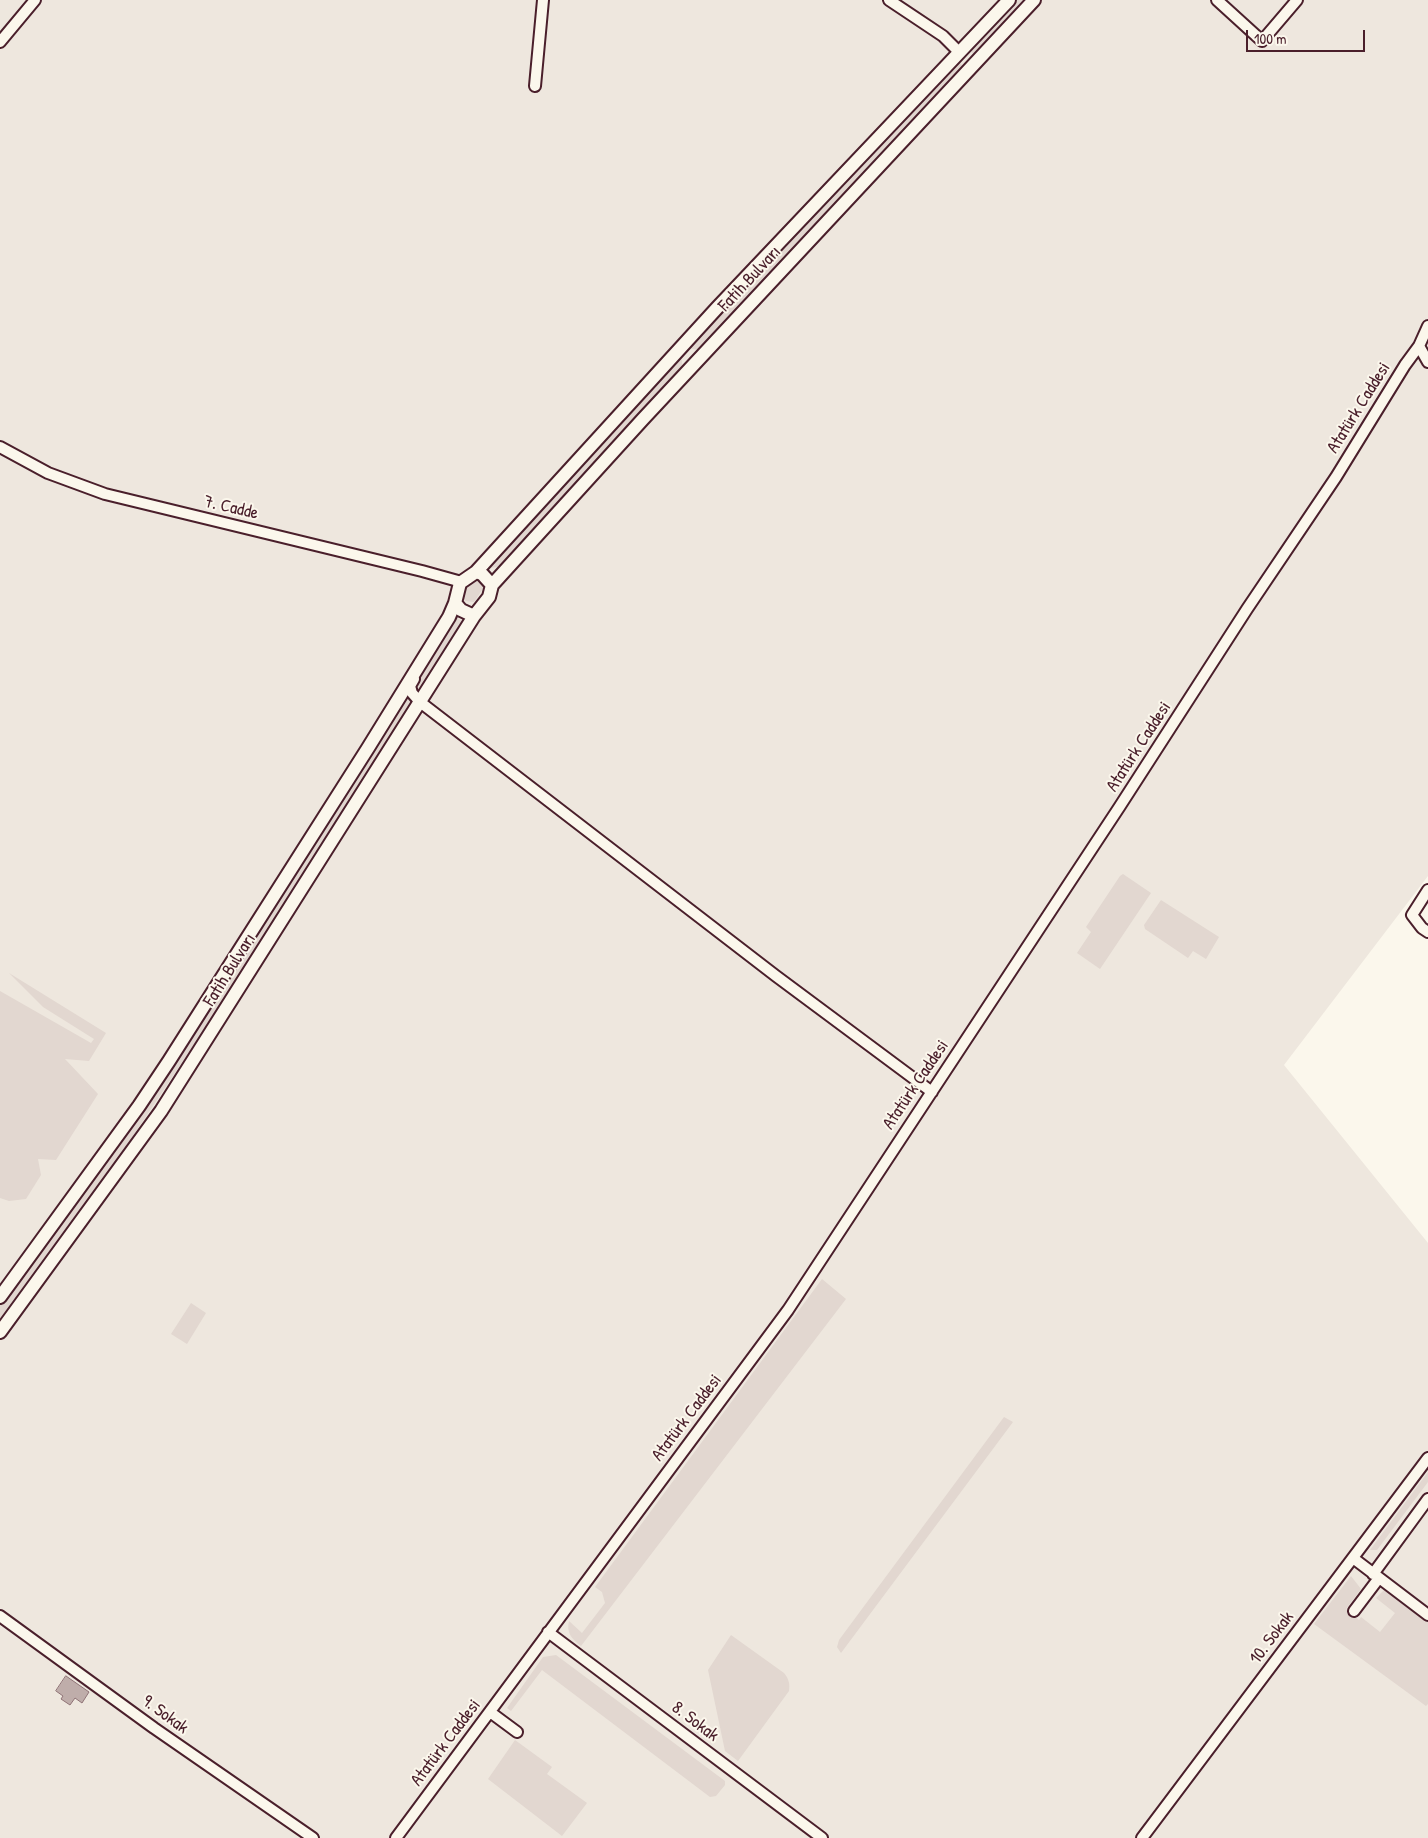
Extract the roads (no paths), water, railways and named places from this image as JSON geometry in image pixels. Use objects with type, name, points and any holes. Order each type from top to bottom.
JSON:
[{"type":"main road","name":"Fatih Bulvarı","points":[[0,1297],[139,1106],[169,1061],[424,658],[455,603],[460,583],[476,572],[717,308],[1009,0]]},
{"type":"main road","name":"Fatih Bulvarı","points":[[0,1332],[161,1111],[474,616],[489,597],[492,585],[656,405],[1034,0]]},
{"type":"main road","points":[[476,572],[482,574],[492,585]]},
{"type":"main road","points":[[455,603],[461,610],[474,616]]},
{"type":"street","points":[[0,42],[35,0]]},
{"type":"street","points":[[535,86],[543,0]]},
{"type":"street","points":[[889,0],[943,36],[959,52]]},
{"type":"street","points":[[1217,0],[1262,42],[1297,0]]},
{"type":"street","name":"Atatürk Caddesi","points":[[396,1838],[788,1310],[1336,476],[1405,364],[1423,347],[1428,326]]},
{"type":"street","points":[[1423,347],[1428,362]]},
{"type":"street","name":"7. Cadde","points":[[0,447],[48,473],[104,494],[422,571],[460,583]]},
{"type":"street","points":[[424,658],[410,686],[412,693],[420,702],[768,970],[932,1092]]},
{"type":"street","points":[[1428,890],[1412,915],[1422,928],[1428,932]]},
{"type":"street","name":"10. Sokak","points":[[1142,1838],[1428,1458]]},
{"type":"street","points":[[1354,1611],[1428,1499]]},
{"type":"street","points":[[1353,1558],[1428,1615]]},
{"type":"street","name":"9. Sokak","points":[[0,1616],[154,1728],[312,1838]]},
{"type":"street","name":"8. Sokak","points":[[548,1632],[822,1838]]},
{"type":"street","points":[[490,1712],[517,1732]]}]
